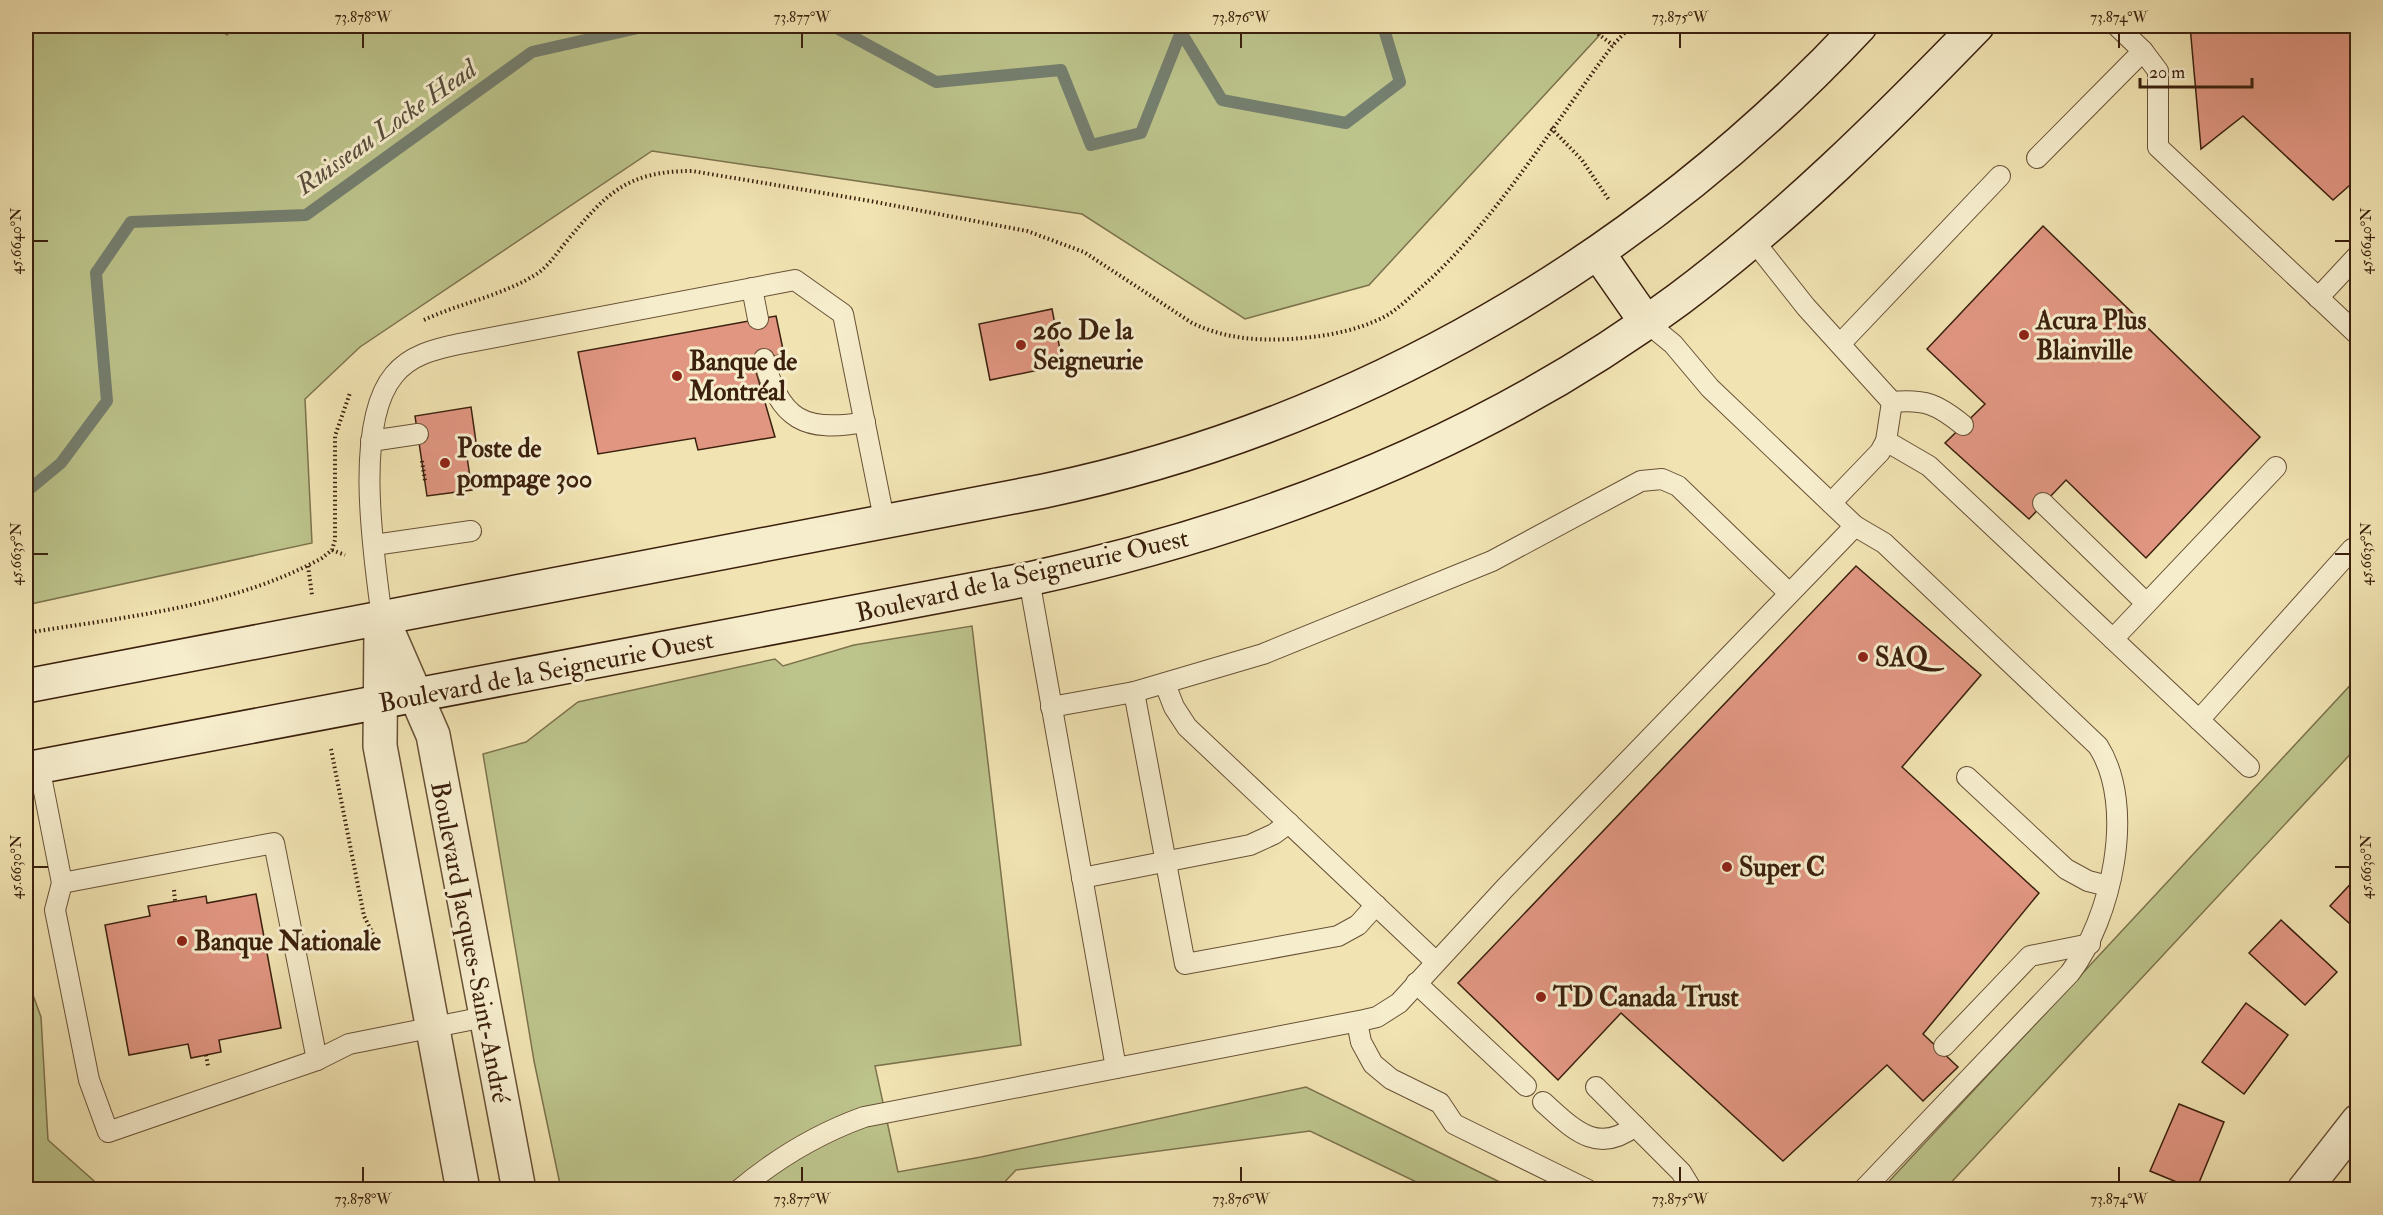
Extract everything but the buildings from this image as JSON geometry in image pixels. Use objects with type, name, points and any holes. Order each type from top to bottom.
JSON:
[{"type":"main road","points":[[26,686],[885,524],[1077,484],[1203,449],[1276,424],[1357,390],[1460,337],[1537,293],[1598,253],[1734,148],[1802,85],[1860,26]]},
{"type":"main road","name":"Boulevard de la Seigneurie Ouest","points":[[32,768],[1029,579],[1111,561],[1223,528],[1375,472],[1497,413],[1581,365],[1646,322],[1753,240],[1838,166],[1977,26]]},
{"type":"main road","points":[[1598,253],[1646,322]]},
{"type":"main road","name":"Boulevard Jacques-Saint-André","points":[[382,618],[433,735],[519,1190]]},
{"type":"main road","name":"Boulevard Jacques-Saint-André","points":[[382,618],[380,746],[463,1190]]},
{"type":"main road","points":[[2304,1190],[2358,1120]]},
{"type":"lane","points":[[2117,26],[2143,51],[2158,71],[2158,147],[2358,335]]},
{"type":"lane","points":[[2037,158],[2143,51]]},
{"type":"lane","points":[[1840,344],[2000,176]]},
{"type":"lane","points":[[1753,240],[1806,307],[1892,402]]},
{"type":"lane","points":[[2318,298],[2358,255]]},
{"type":"lane","points":[[382,618],[370,488],[372,441],[377,405],[383,390],[395,374],[417,356],[459,344],[752,288],[795,280],[843,314],[885,524]]},
{"type":"lane","points":[[752,288],[758,319]]},
{"type":"lane","points":[[1646,322],[1673,344],[1710,388],[1855,526],[1884,543],[2098,746],[2107,761],[2112,778],[2117,818],[2108,886],[2101,918],[2090,944],[2070,973],[1863,1190]]},
{"type":"lane","points":[[764,359],[774,392],[794,415],[806,422],[829,428],[865,422]]},
{"type":"lane","points":[[1892,402],[1915,400],[1929,402],[1963,425]]},
{"type":"lane","points":[[1831,503],[1880,452],[1886,441],[1892,402]]},
{"type":"lane","points":[[372,441],[418,434]]},
{"type":"lane","points":[[1886,441],[1929,466],[2249,767]]},
{"type":"lane","points":[[2113,639],[2276,467]]},
{"type":"lane","points":[[1052,707],[1134,692],[1263,654],[1451,579],[1529,543],[1623,491],[1652,479],[1670,481],[1678,486],[1789,593]]},
{"type":"lane","points":[[2043,503],[2146,603]]},
{"type":"lane","points":[[739,1190],[763,1170],[806,1142],[864,1117],[1357,1022],[1390,1010],[1855,526]]},
{"type":"lane","points":[[374,545],[471,531]]},
{"type":"lane","points":[[2199,720],[2352,549]]},
{"type":"lane","points":[[1029,579],[1116,1068]]},
{"type":"lane","points":[[1165,684],[1174,707],[1187,727],[1436,962]]},
{"type":"lane","points":[[1134,692],[1185,964],[1338,936],[1358,925],[1376,905]]},
{"type":"lane","points":[[32,768],[62,883],[55,910],[89,1080],[108,1132],[317,1060],[349,1044],[485,1017]]},
{"type":"lane","points":[[1967,777],[2066,869],[2088,881],[2108,886]]},
{"type":"lane","points":[[1082,878],[1250,845],[1275,834],[1288,822]]},
{"type":"lane","points":[[62,883],[274,843],[317,1060]]},
{"type":"lane","points":[[1944,1046],[2030,956],[2090,944]]},
{"type":"lane","points":[[1416,983],[1526,1086]]},
{"type":"lane","points":[[1357,1022],[1360,1042],[1373,1064],[1391,1079],[1440,1103],[1454,1124],[1588,1190]]},
{"type":"lane","points":[[1596,1087],[1681,1172],[1692,1190]]},
{"type":"lane","points":[[1543,1102],[1574,1129],[1590,1137],[1611,1139],[1625,1134],[1635,1126]]},
{"type":"path","points":[[1587,26],[1612,45]]},
{"type":"path","points":[[417,324],[518,285],[537,274],[549,263],[599,203],[629,181],[648,174],[692,171],[990,223],[1062,242],[1084,252],[1192,323],[1212,332],[1240,339],[1270,340],[1332,335],[1383,317],[1429,280],[1459,249],[1612,45],[1631,26]]},
{"type":"path","points":[[1551,128],[1582,160],[1612,206]]},
{"type":"path","points":[[26,633],[207,600],[248,589],[308,566],[332,550],[336,540],[336,436],[351,390]]},
{"type":"path","points":[[308,566],[313,601]]},
{"type":"path","points":[[332,756],[364,916],[380,946]]},
{"type":"path","points":[[206,1055],[207,1062]]},
{"type":"green space","points":[[26,26],[216,26],[227,35],[237,26],[1608,26],[1369,285],[1245,319],[1082,214],[652,151],[360,347],[305,399],[312,543],[26,605]]},
{"type":"green space","points":[[972,626],[1021,1045],[875,1066],[898,1172],[981,1157],[1306,1087],[1514,1189],[1431,1189],[1310,1131],[1016,1170],[998,1189],[561,1189],[534,1061],[483,754],[526,742],[578,702],[775,659],[783,666],[854,645]]},
{"type":"green space","points":[[2357,678],[2357,747],[1945,1189],[1881,1190]]},
{"type":"green space","points":[[26,976],[41,1017],[48,1140],[103,1189],[26,1189]]},
{"type":"waterway","name":"Ruisseau Locke Head","points":[[26,492],[61,463],[107,401],[96,273],[131,222],[306,215],[532,52],[647,26]]},
{"type":"waterway","name":"Ruisseau Locke Head","points":[[833,26],[936,82],[1061,70],[1091,145],[1141,133],[1181,32],[1222,100],[1346,123],[1400,82],[1383,26]]},
{"type":"place","name":"Acura Plus Blainville","points":[[2024,335]]},
{"type":"place","name":"260 De la Seigneurie","points":[[1021,345]]},
{"type":"place","name":"Banque de Montréal","points":[[677,376]]},
{"type":"place","name":"Poste de pompage 300","points":[[445,463]]},
{"type":"place","name":"SAQ","points":[[1863,657]]},
{"type":"place","name":"Super C","points":[[1727,867]]},
{"type":"place","name":"Banque Nationale","points":[[182,941]]},
{"type":"place","name":"TD Canada Trust","points":[[1541,997]]}]
